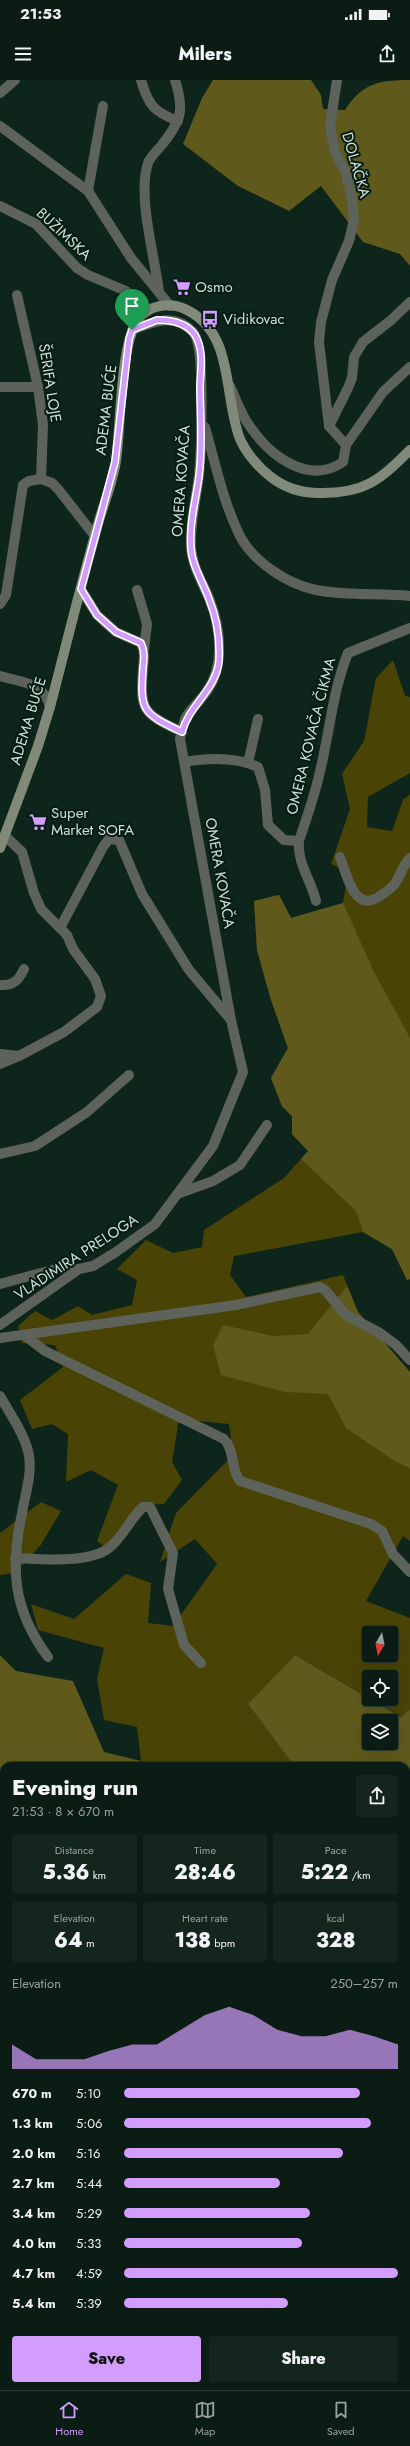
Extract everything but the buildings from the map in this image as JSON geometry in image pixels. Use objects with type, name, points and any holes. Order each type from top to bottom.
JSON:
[{"type":"street","points":[[0,93],[15,80]]},
{"type":"street","points":[[141,80],[146,100],[156,111],[178,122]]},
{"type":"street","points":[[159,292],[150,236],[145,179],[149,162],[178,122],[181,99],[175,80]]},
{"type":"street","name":"DOLAČKA","points":[[329,426],[319,342],[321,322],[332,280],[350,241],[354,220],[352,198],[345,171],[335,152],[330,126],[337,80]]},
{"type":"street","points":[[88,191],[103,106]]},
{"type":"street","points":[[0,126],[88,191],[131,258],[170,306]]},
{"type":"street","name":"BUŽIMSKA","points":[[0,206],[36,224],[77,268],[88,275],[126,291],[146,312]]},
{"type":"street","name":"ŠERIFA LOJE","points":[[17,295],[38,387],[43,425],[41,479]]},
{"type":"street","points":[[346,445],[329,426],[352,378],[354,357],[363,342],[390,322],[410,302]]},
{"type":"street","points":[[146,312],[154,306],[184,308],[207,324],[215,337],[223,357],[241,440],[265,472],[284,487],[310,493],[335,493],[362,488],[378,480],[410,450]]},
{"type":"street","name":"ADEMA BUĆE","points":[[0,848],[50,707],[94,535],[115,462],[129,339],[138,319],[146,312]]},
{"type":"street","name":"OMERA KOVAČA","points":[[132,330],[157,320],[170,320],[194,333],[199,342],[202,358],[199,476],[191,520],[191,549],[195,567],[210,600],[218,631],[219,661],[216,678],[185,718],[180,739],[231,1020]]},
{"type":"street","points":[[229,386],[248,424],[270,450],[288,463],[301,469],[332,470],[344,462],[346,445],[384,392],[410,367]]},
{"type":"street","points":[[0,387],[38,387]]},
{"type":"street","points":[[200,411],[223,490],[240,535],[256,556],[290,581],[315,590],[349,594],[409,595]]},
{"type":"street","points":[[0,604],[6,595],[23,485],[30,481],[41,479],[55,486],[94,535]]},
{"type":"street","points":[[81,589],[97,615],[116,632],[137,640],[144,648]]},
{"type":"street","points":[[138,590],[146,624],[142,702],[152,715],[182,732]]},
{"type":"street","name":"OMERA KOVAČA ČIKMA","points":[[248,762],[258,767],[263,778],[268,825],[284,840],[299,841],[320,773],[334,702],[348,653],[410,628]]},
{"type":"street","points":[[0,676],[40,688],[47,696],[50,707]]},
{"type":"street","points":[[184,762],[207,759],[248,762],[258,719]]},
{"type":"street","points":[[0,1064],[19,1056],[64,1032],[87,1016],[100,1003],[101,996],[95,979],[60,928],[41,908],[34,893],[22,852],[5,836]]},
{"type":"street","name":"VLADIMIRA PRELOGA","points":[[0,1325],[79,1270],[93,1266],[140,1237],[155,1224],[213,1146],[242,1072],[231,1020],[189,970],[142,894],[119,840],[109,839],[103,847],[60,928]]},
{"type":"street","points":[[299,841],[299,858],[308,877],[316,901]]},
{"type":"street","points":[[340,857],[354,895],[363,901],[373,901],[389,890],[396,883],[402,866],[410,858]]},
{"type":"street","points":[[0,985],[9,986],[20,979],[24,969]]},
{"type":"street","points":[[0,1054],[19,1056]]},
{"type":"street","points":[[0,1154],[35,1146],[87,1112],[129,1075]]},
{"type":"street","points":[[178,1194],[218,1178],[240,1165],[267,1125]]},
{"type":"street","points":[[1,1283],[56,1269],[79,1270]]},
{"type":"street","points":[[0,1338],[236,1305],[320,1287],[325,1290],[346,1315],[380,1333],[396,1345],[410,1360]]},
{"type":"street","points":[[24,1334],[56,1357],[224,1439],[230,1445],[234,1473],[240,1480],[371,1524],[382,1530],[393,1554],[410,1572]]},
{"type":"street","points":[[0,1396],[22,1436],[29,1456],[28,1479],[15,1558],[18,1600],[33,1637],[48,1657]]},
{"type":"street","points":[[15,1558],[68,1558],[103,1551],[117,1540],[143,1507],[150,1507],[173,1553],[174,1559],[168,1584],[184,1645],[201,1663]]},
{"type":"shaded area","points":[[213,80],[311,80],[321,95],[323,109],[345,110],[358,94],[373,85],[381,82],[410,80],[410,266],[400,254],[363,242],[321,186],[289,211],[238,186],[183,144],[202,98]]},
{"type":"shaded area","points":[[393,660],[405,696],[410,697],[410,773],[368,797],[367,827],[392,831],[403,800],[410,794],[410,1279],[407,1280],[392,1249],[363,1232],[234,1256],[230,1275],[246,1297],[343,1275],[358,1312],[410,1372],[410,1541],[403,1536],[366,1601],[410,1618],[410,1709],[402,1717],[382,1706],[398,1706],[398,1670],[362,1670],[362,1694],[295,1655],[248,1704],[291,1762],[145,1762],[141,1761],[137,1727],[104,1720],[97,1679],[104,1648],[38,1630],[31,1604],[74,1619],[126,1574],[151,1583],[148,1623],[173,1626],[217,1564],[195,1539],[160,1562],[176,1513],[233,1455],[229,1424],[179,1419],[172,1462],[182,1480],[164,1504],[139,1505],[105,1547],[97,1541],[118,1485],[91,1470],[66,1482],[68,1434],[52,1424],[32,1429],[20,1400],[63,1367],[55,1345],[22,1343],[18,1326],[35,1311],[52,1320],[78,1306],[92,1315],[132,1305],[137,1280],[117,1269],[146,1240],[173,1253],[202,1247],[204,1230],[284,1178],[308,1151],[292,1134],[292,1116],[282,1106],[271,1078],[288,1048],[271,1000],[257,950],[254,901],[279,895],[291,918],[343,903],[348,872],[331,864],[350,809],[342,774],[364,741],[376,678]]},
{"type":"shaded area","points":[[279,895],[291,918],[343,903],[374,972],[410,1038],[410,1279],[407,1280],[392,1249],[363,1232],[356,1211],[301,1159],[308,1151],[292,1134],[292,1116],[282,1106],[271,1078],[288,1048],[271,1000],[257,950],[254,901]]},
{"type":"shaded area","points":[[347,1286],[358,1312],[410,1372],[410,1468],[396,1462],[346,1428],[328,1394],[285,1392],[221,1375],[213,1345],[223,1325],[273,1336],[308,1334]]},
{"type":"shaded area","points":[[41,1502],[61,1511],[40,1546],[15,1573],[0,1575],[0,1533]]},
{"type":"shaded area","points":[[0,1655],[16,1671],[73,1681],[104,1752],[145,1762],[0,1762]]},
{"type":"shaded area","points":[[295,1655],[362,1694],[362,1706],[382,1706],[396,1714],[362,1714],[362,1750],[398,1750],[398,1715],[401,1717],[410,1709],[410,1762],[291,1762],[248,1704]]},
{"type":"place","name":"Osmo","points":[[182,287]]},
{"type":"place","name":"Vidikovac","points":[[210,319]]},
{"type":"place","name":"Super Market SOFA","points":[[38,822]]},
{"type":"route","points":[[157,320],[170,320],[186,327],[194,333],[199,342],[202,358],[200,370],[200,411],[202,435],[199,476],[191,520],[191,549],[195,567],[210,600],[218,631],[219,661],[216,678],[201,700],[185,718],[182,732],[164,724],[152,715],[145,708],[142,702],[144,648],[141,643],[116,632],[97,615],[88,603],[81,589],[94,535],[115,462],[129,339],[132,330],[157,320]]}]
